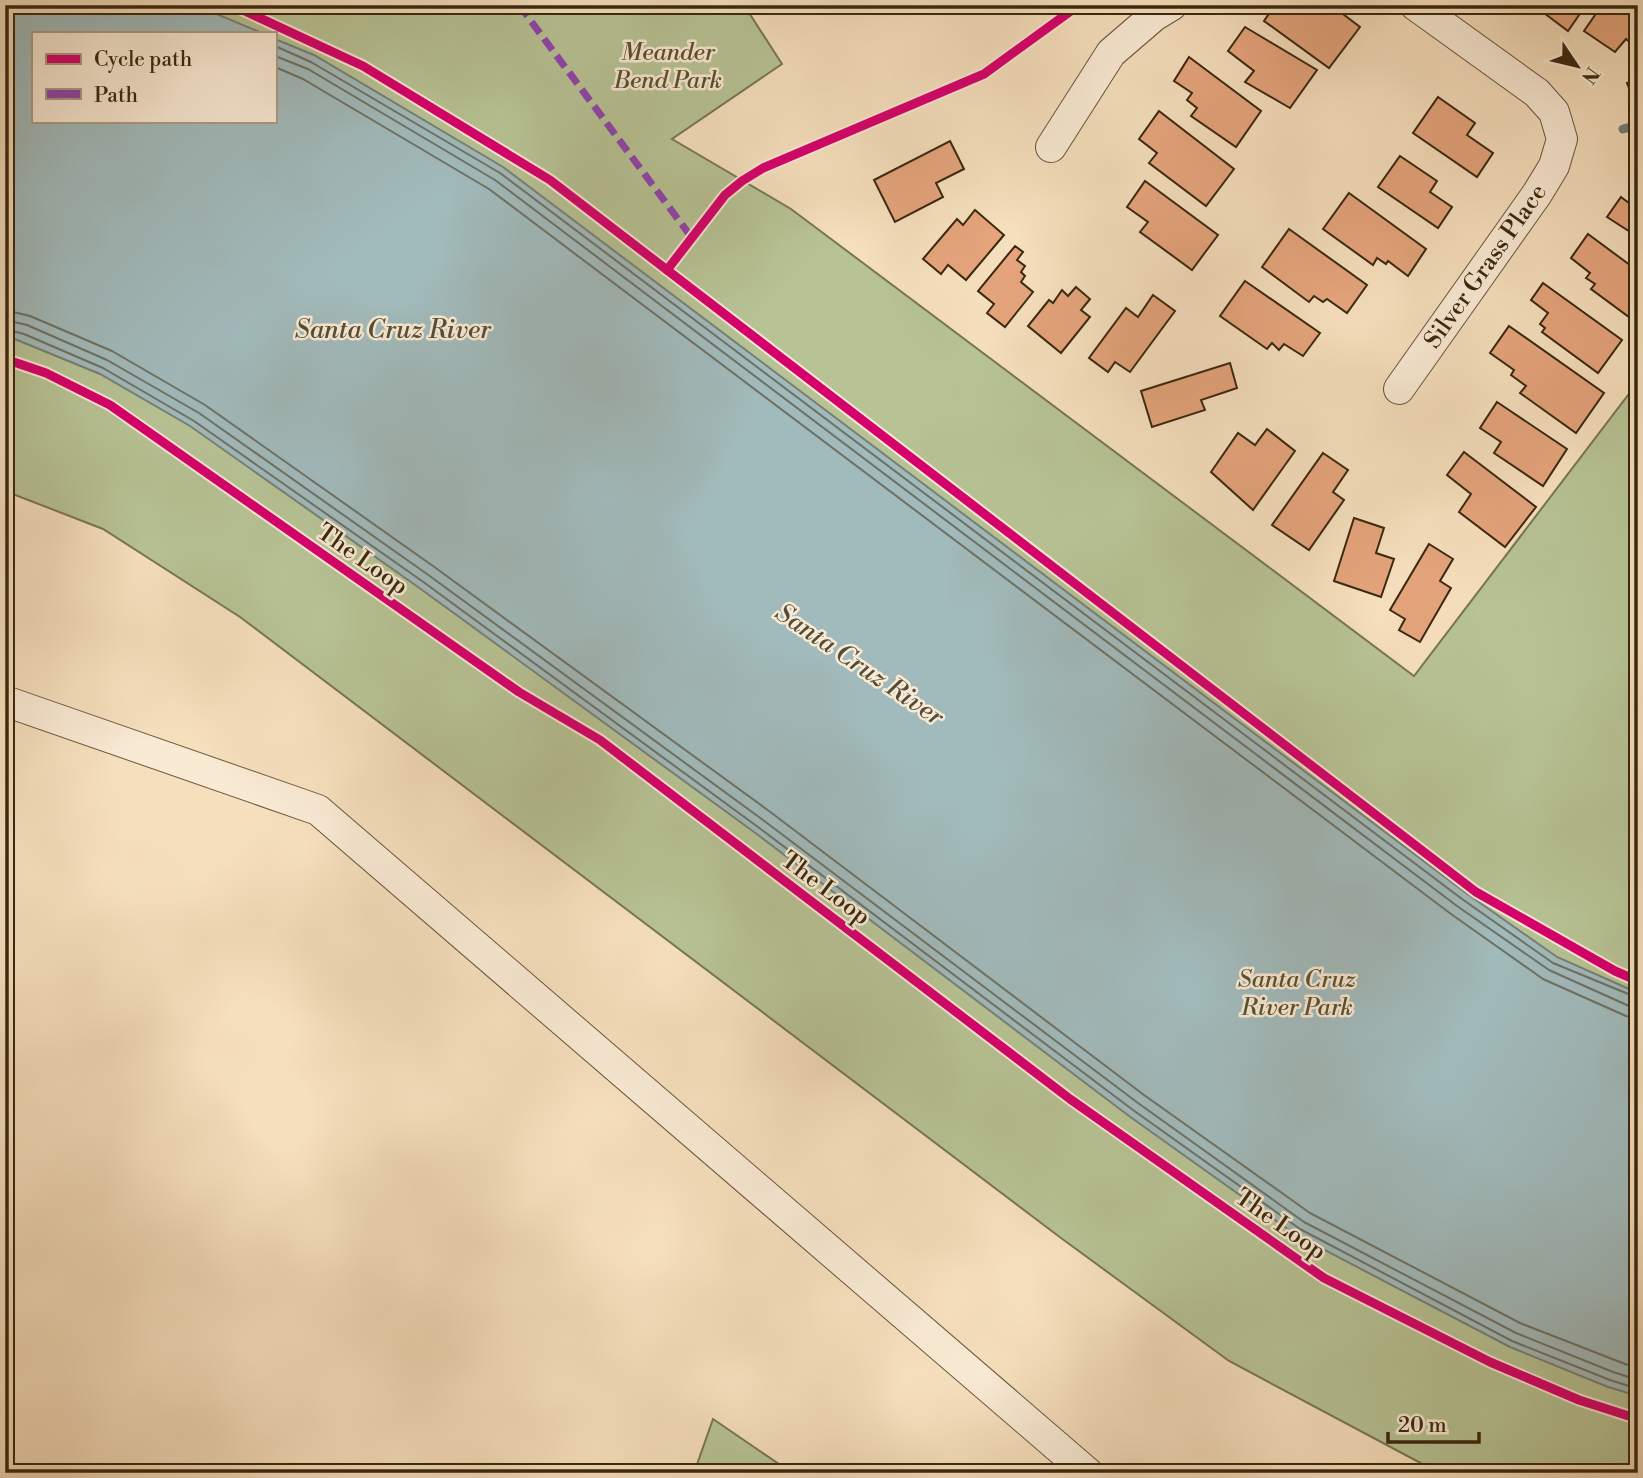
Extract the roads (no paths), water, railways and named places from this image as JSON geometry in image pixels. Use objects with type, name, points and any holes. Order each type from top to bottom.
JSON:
[{"type":"street","points":[[1051,147],[1111,53],[1154,16],[1172,5]]},
{"type":"street","name":"Silver Grass Place","points":[[1399,389],[1537,194],[1554,166],[1566,133],[1537,93],[1415,5]]},
{"type":"street","points":[[5,701],[318,810],[1088,1473]]},
{"type":"water","name":"Santa Cruz River","points":[[5,5],[195,5],[260,32],[32,32],[32,122],[276,122],[276,39],[314,55],[503,167],[1466,893],[1557,957],[1638,993],[1638,1396],[1608,1387],[1510,1347],[1296,1235],[1129,1116],[754,832],[418,587],[190,426],[100,374],[5,335]]},
{"type":"waterway","points":[[1623,129],[1638,125]]},
{"type":"park label","name":"Meander Bend Park","points":[[668,66]]},
{"type":"park label","name":"Santa Cruz River Park","points":[[1297,993]]}]
